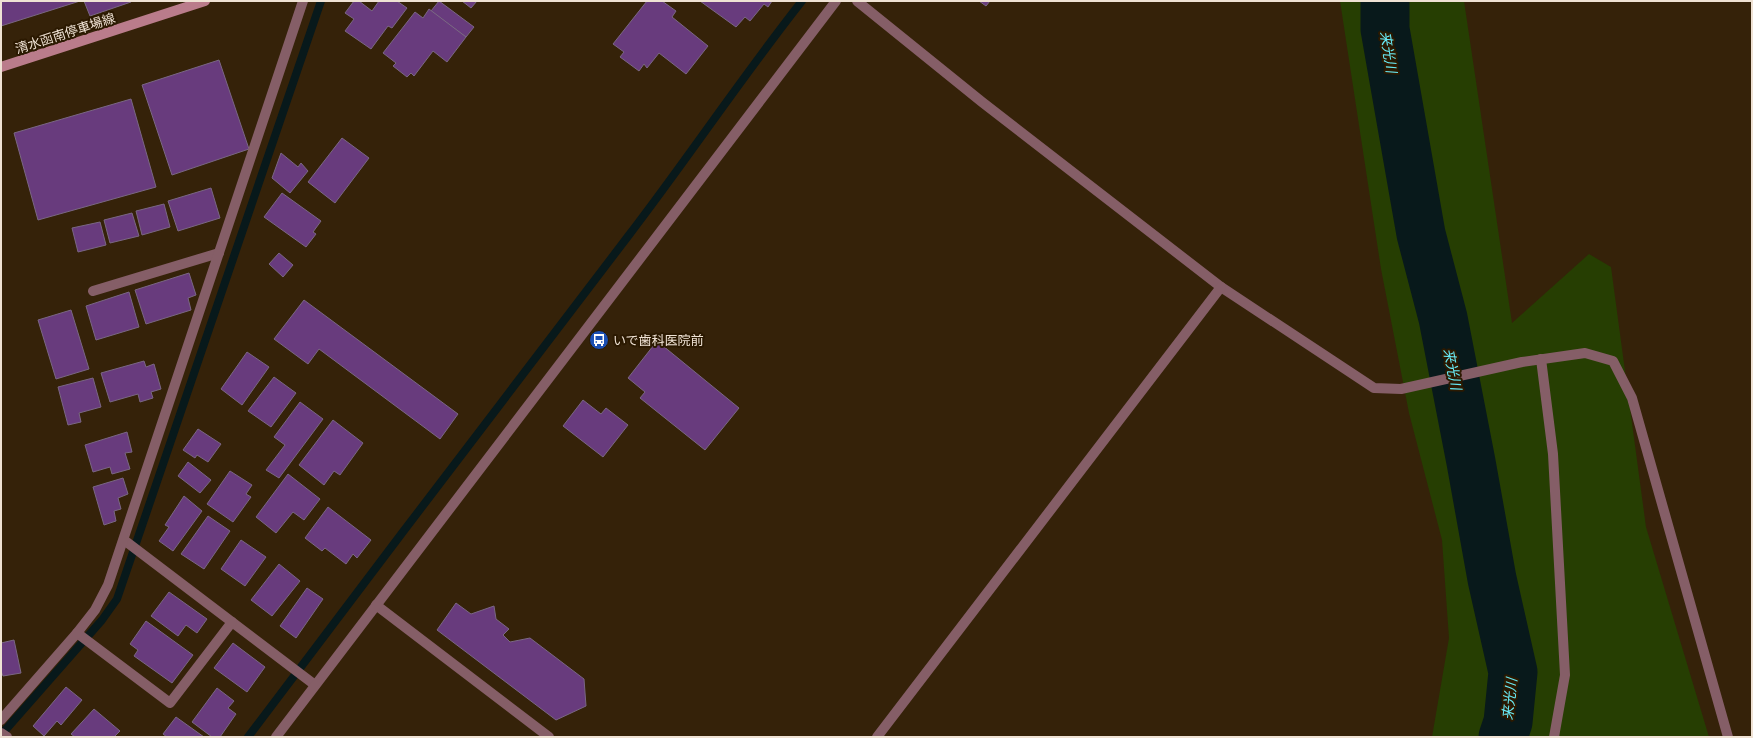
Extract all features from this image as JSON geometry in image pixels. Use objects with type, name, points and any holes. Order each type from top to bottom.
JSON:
[{"type":"main road","name":"清水函南停車場線","points":[[1,67],[205,1]]},
{"type":"street","points":[[1,720],[77,633],[95,610],[108,586],[303,1]]},
{"type":"street","points":[[276,737],[836,1]]},
{"type":"street","points":[[857,1],[982,102],[1221,287],[1374,388],[1401,389],[1522,362],[1585,353],[1613,361],[1632,398],[1728,737]]},
{"type":"street","points":[[93,291],[219,253]]},
{"type":"street","points":[[878,737],[1221,287]]},
{"type":"street","points":[[1541,359],[1553,454],[1566,675],[1554,737]]},
{"type":"street","points":[[124,540],[315,685]]},
{"type":"street","points":[[376,605],[549,737]]},
{"type":"street","points":[[77,633],[170,703],[232,622]]},
{"type":"street","points":[[1,733],[7,737]]},
{"type":"green space","points":[[1340,1],[1464,1],[1512,323],[1589,254],[1611,267],[1646,527],[1709,737],[1432,737],[1449,638],[1442,540],[1409,413],[1381,269]]},
{"type":"building","points":[[1,1],[80,1],[1,26]]},
{"type":"building","points":[[84,1],[131,1],[131,2],[90,16]]},
{"type":"building","points":[[354,1],[359,1],[372,11],[379,1],[397,1],[407,8],[392,28],[388,26],[371,49],[345,31],[354,19],[345,13]]},
{"type":"building","points":[[439,1],[474,27],[466,37],[431,11]]},
{"type":"building","points":[[462,1],[477,1],[471,8]]},
{"type":"building","points":[[647,1],[662,1],[676,11],[672,17],[708,46],[686,74],[659,53],[647,68],[644,64],[639,71],[620,57],[624,52],[613,44]]},
{"type":"building","points":[[700,1],[772,1],[768,7],[764,4],[750,21],[745,17],[736,27]]},
{"type":"building","points":[[979,1],[990,1],[986,6]]},
{"type":"building","points":[[429,9],[466,37],[447,62],[433,51],[414,76],[411,73],[407,77],[393,66],[396,63],[383,53],[415,12],[423,18]]},
{"type":"building","points":[[219,60],[249,149],[172,175],[142,85]]},
{"type":"building","points":[[131,99],[156,187],[38,220],[14,133]]},
{"type":"building","points":[[342,138],[369,158],[335,203],[308,182]]},
{"type":"building","points":[[281,153],[298,167],[301,163],[308,171],[290,193],[272,178]]},
{"type":"building","points":[[211,188],[220,218],[178,231],[168,201]]},
{"type":"building","points":[[282,193],[321,221],[313,232],[316,234],[306,247],[264,217]]},
{"type":"building","points":[[164,204],[170,227],[142,235],[136,211]]},
{"type":"building","points":[[132,213],[139,236],[110,243],[104,220]]},
{"type":"building","points":[[100,222],[106,245],[78,252],[72,228]]},
{"type":"building","points":[[279,253],[293,265],[283,277],[269,264]]},
{"type":"building","points":[[189,273],[196,295],[188,298],[191,310],[146,324],[135,290]]},
{"type":"building","points":[[129,292],[139,327],[96,340],[86,306]]},
{"type":"building","points":[[304,300],[458,414],[440,439],[319,349],[308,364],[274,339]]},
{"type":"building","points":[[71,310],[89,369],[56,379],[38,320]]},
{"type":"building","points":[[657,341],[739,408],[705,450],[640,398],[645,392],[628,378]]},
{"type":"building","points":[[247,352],[269,367],[242,405],[221,389]]},
{"type":"building","points":[[144,361],[146,367],[154,364],[161,389],[151,392],[153,398],[140,402],[138,394],[110,402],[101,373]]},
{"type":"building","points":[[274,377],[296,393],[271,427],[248,411]]},
{"type":"building","points":[[93,378],[101,407],[79,413],[81,422],[68,425],[58,387]]},
{"type":"building","points":[[583,400],[601,414],[606,408],[628,425],[603,457],[563,426]]},
{"type":"building","points":[[300,402],[323,419],[279,478],[266,470],[285,445],[274,437]]},
{"type":"building","points":[[333,420],[363,443],[340,475],[334,471],[324,485],[299,465]]},
{"type":"building","points":[[198,429],[221,444],[208,462],[197,455],[195,458],[183,450]]},
{"type":"building","points":[[127,432],[132,452],[125,453],[130,469],[112,474],[110,467],[93,472],[85,445]]},
{"type":"building","points":[[188,462],[211,480],[200,493],[178,476]]},
{"type":"building","points":[[230,471],[252,485],[246,494],[251,497],[233,522],[207,504]]},
{"type":"building","points":[[288,474],[320,499],[304,520],[293,512],[276,533],[256,517]]},
{"type":"building","points":[[123,478],[128,494],[118,498],[121,509],[114,511],[116,521],[104,525],[93,487]]},
{"type":"building","points":[[184,496],[202,511],[173,551],[159,541],[169,527],[165,525]]},
{"type":"building","points":[[328,507],[371,540],[357,558],[353,554],[346,564],[325,548],[322,551],[305,538]]},
{"type":"building","points":[[208,516],[230,531],[204,569],[181,554]]},
{"type":"building","points":[[241,540],[266,557],[245,586],[221,569]]},
{"type":"building","points":[[279,564],[300,581],[272,616],[251,600]]},
{"type":"building","points":[[307,588],[323,599],[296,638],[280,626]]},
{"type":"building","points":[[169,592],[207,619],[197,633],[186,625],[178,636],[151,616]]},
{"type":"building","points":[[456,603],[471,614],[494,606],[496,619],[509,629],[503,635],[510,642],[530,638],[584,679],[586,706],[556,720],[437,630]]},
{"type":"building","points":[[146,621],[193,655],[172,683],[134,656],[138,650],[130,644]]},
{"type":"building","points":[[14,640],[21,673],[3,676],[1,671],[1,643]]},
{"type":"building","points":[[233,643],[265,667],[247,692],[214,668]]},
{"type":"building","points":[[66,687],[82,700],[61,725],[57,721],[44,736],[33,726]]},
{"type":"building","points":[[217,688],[234,701],[228,708],[236,714],[220,737],[212,737],[192,722]]},
{"type":"building","points":[[94,709],[120,731],[114,737],[75,737],[71,734]]},
{"type":"building","points":[[176,717],[204,737],[167,737],[163,734]]},
{"type":"waterway","points":[[1,735],[102,620],[117,599],[321,1]]},
{"type":"waterway","points":[[248,737],[651,206],[802,1]]},
{"type":"waterway","name":"来光川","points":[[1385,1],[1385,29],[1421,234],[1443,318],[1492,579],[1513,672],[1508,722],[1503,737]]},
{"type":"place","name":"いで歯科医院前","points":[[599,340]]}]
